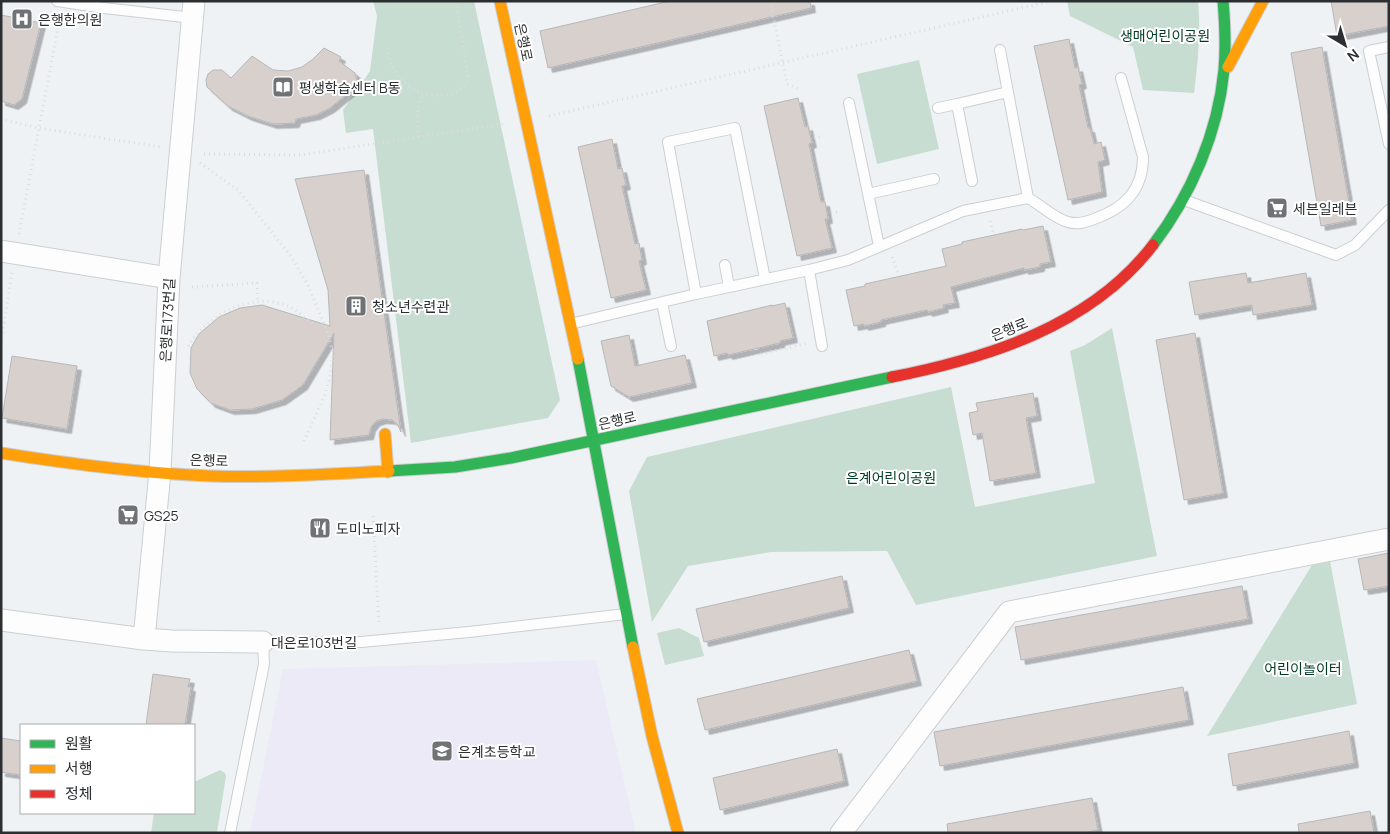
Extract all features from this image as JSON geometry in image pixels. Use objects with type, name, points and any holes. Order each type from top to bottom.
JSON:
[{"type":"street","name":"은행로","points":[[500,1],[594,440],[648,715],[678,833]]},
{"type":"street","name":"은행로","points":[[1,453],[68,463],[160,472],[251,476],[388,472],[466,466],[974,358],[1014,345],[1068,318],[1123,277],[1140,261],[1183,200],[1193,181],[1206,146],[1214,120],[1223,77],[1226,26],[1223,1]]},
{"type":"street","points":[[1223,77],[1263,1]]},
{"type":"street","name":"은행로173번길","points":[[144,639],[160,472],[169,278],[194,10]]},
{"type":"street","points":[[1,251],[169,278]]},
{"type":"street","points":[[385,434],[388,472]]},
{"type":"street","points":[[842,833],[1009,612],[1389,539]]},
{"type":"street","name":"대은로103번길","points":[[1,620],[144,639],[263,642]]},
{"type":"lane","points":[[57,1],[104,8],[194,10]]},
{"type":"lane","points":[[1389,47],[1369,51],[1389,144]]},
{"type":"lane","points":[[1000,50],[1028,198]]},
{"type":"lane","points":[[569,324],[848,260],[963,211],[1028,198],[1062,219],[1079,223],[1106,215],[1124,202],[1135,190],[1142,176],[1143,157],[1121,78]]},
{"type":"lane","points":[[938,108],[1008,92]]},
{"type":"lane","points":[[849,103],[879,246]]},
{"type":"lane","points":[[957,104],[972,181]]},
{"type":"lane","points":[[696,294],[668,142],[735,128],[765,279]]},
{"type":"lane","points":[[868,194],[934,178]]},
{"type":"lane","points":[[1183,200],[1336,255],[1355,245],[1389,210]]},
{"type":"lane","points":[[725,265],[729,287]]},
{"type":"lane","points":[[809,270],[822,346]]},
{"type":"lane","points":[[662,302],[671,346]]},
{"type":"lane","name":"대은로103번길","points":[[263,642],[361,642],[627,614]]},
{"type":"lane","points":[[230,833],[264,664],[263,642]]},
{"type":"path","points":[[387,48],[389,61],[394,70],[412,88],[423,94],[451,94],[463,88],[468,82],[468,75],[456,1]]},
{"type":"path","points":[[770,1],[787,84],[801,90]]},
{"type":"path","points":[[544,117],[1052,1]]},
{"type":"path","points":[[19,235],[60,16]]},
{"type":"path","points":[[418,137],[418,109],[423,94]]},
{"type":"path","points":[[1,119],[38,128],[166,148]]},
{"type":"path","points":[[204,154],[301,155],[507,123]]},
{"type":"path","points":[[814,138],[822,136]]},
{"type":"path","points":[[200,162],[238,190],[290,255],[308,285],[327,328],[333,355],[330,377],[324,397],[303,443]]},
{"type":"path","points":[[832,213],[839,212]]},
{"type":"path","points":[[990,218],[994,235]]},
{"type":"path","points":[[891,254],[899,276]]},
{"type":"path","points":[[1,342],[12,272]]},
{"type":"path","points":[[192,287],[257,283],[258,302]]},
{"type":"path","points":[[187,346],[197,332],[218,315],[238,306],[258,302],[274,303],[289,307],[313,324]]},
{"type":"path","points":[[756,349],[757,355],[808,343]]},
{"type":"path","points":[[373,516],[379,624]]},
{"type":"shaded area","name":"은계초등학교","points":[[596,660],[636,833],[250,833],[283,669]]},
{"type":"green space","points":[[373,1],[474,1],[560,400],[548,418],[411,443],[373,129],[346,133],[343,110],[370,71],[377,16]]},
{"type":"green space","name":"생매어린이공원","points":[[1067,1],[1198,1],[1199,47],[1194,93],[1143,90],[1133,47],[1070,16]]},
{"type":"green space","points":[[919,60],[939,149],[877,164],[857,74]]},
{"type":"green space","name":"은계어린이공원","points":[[1112,328],[1157,556],[916,605],[887,551],[771,552],[688,566],[652,622],[629,491],[647,457],[951,387],[975,507],[1095,483],[1070,351],[1085,345]]},
{"type":"green space","name":"어린이놀이터","points":[[1330,561],[1357,704],[1207,736],[1312,565]]},
{"type":"green space","points":[[679,628],[699,638],[704,656],[665,665],[657,633]]},
{"type":"green space","points":[[220,770],[225,773],[217,833],[151,833],[154,814],[195,814],[195,782]]},
{"type":"building","points":[[670,1],[810,1],[811,8],[548,68],[540,31]]},
{"type":"building","points":[[1331,1],[1389,1],[1389,26],[1337,36]]},
{"type":"building","points":[[1,15],[41,23],[22,99],[14,105],[1,101]]},
{"type":"building","points":[[1069,39],[1075,68],[1078,67],[1082,84],[1079,85],[1088,128],[1090,128],[1094,144],[1101,142],[1105,160],[1098,162],[1102,192],[1068,200],[1034,46]]},
{"type":"building","points":[[1322,47],[1352,220],[1321,226],[1291,53]]},
{"type":"building","name":"평생학습센터 B동","points":[[324,48],[341,57],[339,61],[355,73],[358,85],[330,108],[316,115],[296,119],[295,123],[273,124],[248,116],[228,106],[207,87],[206,80],[208,74],[213,70],[222,70],[231,78],[252,56],[273,70],[288,71],[302,67]]},
{"type":"building","points":[[798,98],[805,127],[808,126],[812,143],[809,144],[821,202],[825,202],[828,219],[825,219],[832,248],[797,256],[764,106]]},
{"type":"building","points":[[612,139],[618,169],[622,168],[626,185],[622,186],[635,244],[639,243],[642,260],[639,261],[646,290],[611,298],[578,147]]},
{"type":"building","name":"청소년수련관","points":[[364,170],[401,432],[398,425],[392,420],[383,419],[376,421],[371,427],[369,435],[330,440],[334,333],[303,385],[282,400],[252,409],[230,410],[211,403],[197,389],[190,373],[191,348],[199,334],[219,317],[240,308],[262,305],[330,326],[328,290],[295,179]]},
{"type":"building","points":[[1043,226],[1051,262],[1040,264],[1040,267],[1024,270],[1024,268],[951,287],[955,303],[943,305],[944,308],[881,320],[881,322],[864,326],[864,324],[854,326],[846,290],[946,266],[942,249],[962,244],[962,242]]},
{"type":"building","points":[[1246,273],[1248,283],[1306,273],[1312,305],[1253,315],[1252,305],[1195,315],[1189,282]]},
{"type":"building","points":[[785,303],[793,338],[780,341],[780,343],[728,355],[727,353],[714,356],[707,321]]},
{"type":"building","points":[[1195,333],[1223,493],[1184,500],[1156,340]]},
{"type":"building","points":[[629,335],[635,366],[685,355],[692,383],[629,397],[611,386],[601,341]]},
{"type":"building","points":[[12,356],[77,366],[67,429],[2,418]]},
{"type":"building","points":[[1033,393],[1037,416],[1026,418],[1036,473],[990,481],[982,433],[973,435],[969,413],[978,411],[976,403]]},
{"type":"building","points":[[1389,553],[1389,586],[1364,590],[1358,559]]},
{"type":"building","points":[[842,576],[849,608],[704,642],[696,609]]},
{"type":"building","points":[[1242,586],[1248,619],[1021,660],[1015,627]]},
{"type":"building","points":[[909,650],[917,681],[705,730],[697,699]]},
{"type":"building","points":[[153,674],[190,679],[188,687],[191,687],[185,724],[146,724]]},
{"type":"building","points":[[1183,687],[1189,720],[940,766],[934,732]]},
{"type":"building","points":[[1349,731],[1354,763],[1233,786],[1228,754]]},
{"type":"building","points":[[1,738],[20,741],[20,775],[1,772]]},
{"type":"building","points":[[837,749],[844,781],[720,810],[713,778]]},
{"type":"building","points":[[1092,798],[1098,830],[1084,833],[948,833],[947,824]]},
{"type":"building","points":[[1370,811],[1374,833],[1299,833],[1298,824]]},
{"type":"traffic: fast","points":[[1153,245],[1167,226],[1191,184],[1216,117],[1225,61],[1223,1]]},
{"type":"traffic: fast","points":[[578,359],[633,647]]},
{"type":"traffic: fast","points":[[389,471],[455,467],[511,458],[892,377]]},
{"type":"traffic: slow","points":[[500,1],[578,359]]},
{"type":"traffic: slow","points":[[1228,67],[1263,1]]},
{"type":"traffic: slow","points":[[385,434],[388,472]]},
{"type":"traffic: slow","points":[[1,453],[105,468],[210,476],[277,476],[389,471]]},
{"type":"traffic: slow","points":[[633,647],[652,736],[678,833]]},
{"type":"traffic: jam","points":[[892,377],[965,360],[1035,334],[1068,317],[1100,297],[1128,273],[1153,245]]},
{"type":"place","name":"은행한의원","points":[[22,19]]},
{"type":"place","name":"평생학습센터 B동","points":[[283,87]]},
{"type":"place","name":"세븐일레븐","points":[[1277,208]]},
{"type":"place","name":"청소년수련관","points":[[356,306]]},
{"type":"place","name":"GS25","points":[[128,515]]},
{"type":"place","name":"도미노피자","points":[[320,528]]},
{"type":"place","name":"은계초등학교","points":[[442,751]]}]
